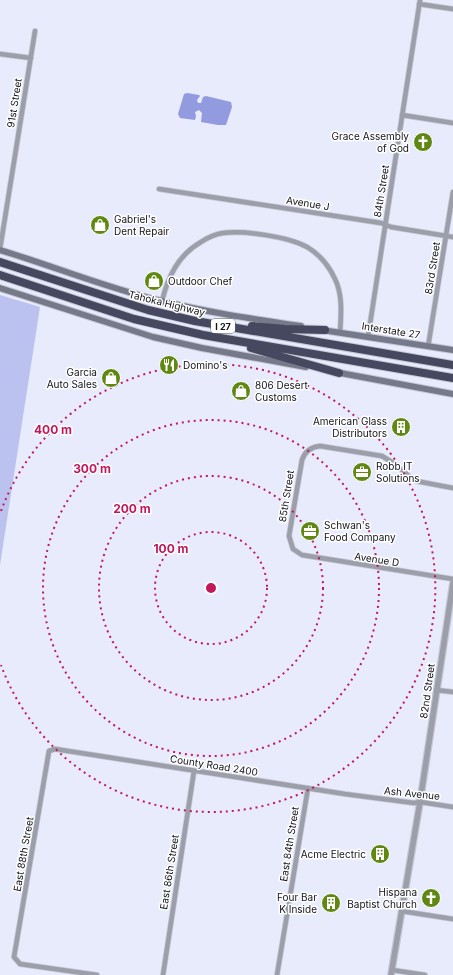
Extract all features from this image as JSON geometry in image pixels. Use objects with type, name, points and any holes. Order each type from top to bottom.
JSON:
[{"type":"highway","name":"Tahoka Highway","points":[[0,262],[148,310],[210,324],[453,365]]},
{"type":"highway","name":"I 27","points":[[0,275],[134,319],[210,336],[453,378]]},
{"type":"highway","points":[[210,324],[325,330]]},
{"type":"highway","points":[[210,336],[339,373]]},
{"type":"main road","name":"Tahoka Highway","points":[[0,249],[113,287],[162,301],[237,317],[325,330]]},
{"type":"main road","points":[[0,288],[96,320],[171,342],[453,394]]},
{"type":"main road","name":"Interstate 27","points":[[325,330],[453,350]]},
{"type":"street","points":[[420,2],[453,9]]},
{"type":"street","name":"84th Street","points":[[368,337],[420,2]]},
{"type":"street","name":"91st Street","points":[[0,249],[35,30]]},
{"type":"street","points":[[0,54],[31,58]]},
{"type":"street","points":[[402,115],[453,123]]},
{"type":"street","name":"Avenue J","points":[[159,189],[288,208],[453,237]]},
{"type":"street","name":"83rd Street","points":[[428,347],[453,192]]},
{"type":"street","points":[[162,301],[173,269],[184,255],[204,240],[218,234],[236,233],[287,240],[308,248],[322,260],[331,272],[340,292],[340,333]]},
{"type":"street","name":"85th Street","points":[[298,554],[291,545],[290,536],[296,490],[303,456],[308,450],[317,446],[382,456],[395,464],[416,481],[453,488]]},
{"type":"street","name":"Avenue D","points":[[298,554],[351,564],[453,579]]},
{"type":"street","name":"82nd Street","points":[[392,973],[420,802],[453,583]]},
{"type":"street","points":[[436,690],[453,692]]},
{"type":"street","name":"County Road 2400","points":[[55,749],[370,797]]},
{"type":"street","name":"East 88th Street","points":[[55,749],[49,751],[14,957],[20,964],[97,975]]},
{"type":"street","name":"East 86th Street","points":[[163,975],[194,771]]},
{"type":"street","name":"East 84th Street","points":[[277,975],[308,788]]},
{"type":"street","name":"Ash Avenue","points":[[370,797],[453,807]]},
{"type":"street","points":[[401,911],[453,919]]},
{"type":"street","points":[[392,973],[425,975]]},
{"type":"shaded area","points":[[184,94],[199,95],[200,96],[197,100],[198,103],[201,103],[203,97],[206,96],[231,102],[232,107],[226,125],[201,122],[202,113],[199,110],[195,112],[195,120],[180,118],[178,114]]},
{"type":"shaded area","points":[[0,295],[40,307],[0,565]]},
{"type":"place","name":"Grace Assembly of God","points":[[423,142]]},
{"type":"place","name":"Gabriel's Dent Repair","points":[[100,225]]},
{"type":"place","name":"Outdoor Chef","points":[[154,281]]},
{"type":"place","name":"Domino's","points":[[169,365]]},
{"type":"place","name":"Garcia Auto Sales","points":[[111,378]]},
{"type":"place","name":"806 Desert Customs","points":[[241,391]]},
{"type":"place","name":"American Glass Distributors","points":[[401,427]]},
{"type":"place","name":"Robb IT Solutions","points":[[362,472]]},
{"type":"place","name":"Schwan's Food Company","points":[[310,531]]},
{"type":"place","name":"Acme Electric","points":[[380,854]]},
{"type":"place","name":"Hispana Baptist Church","points":[[431,898]]},
{"type":"place","name":"Four Bar K Inside","points":[[331,903]]}]
